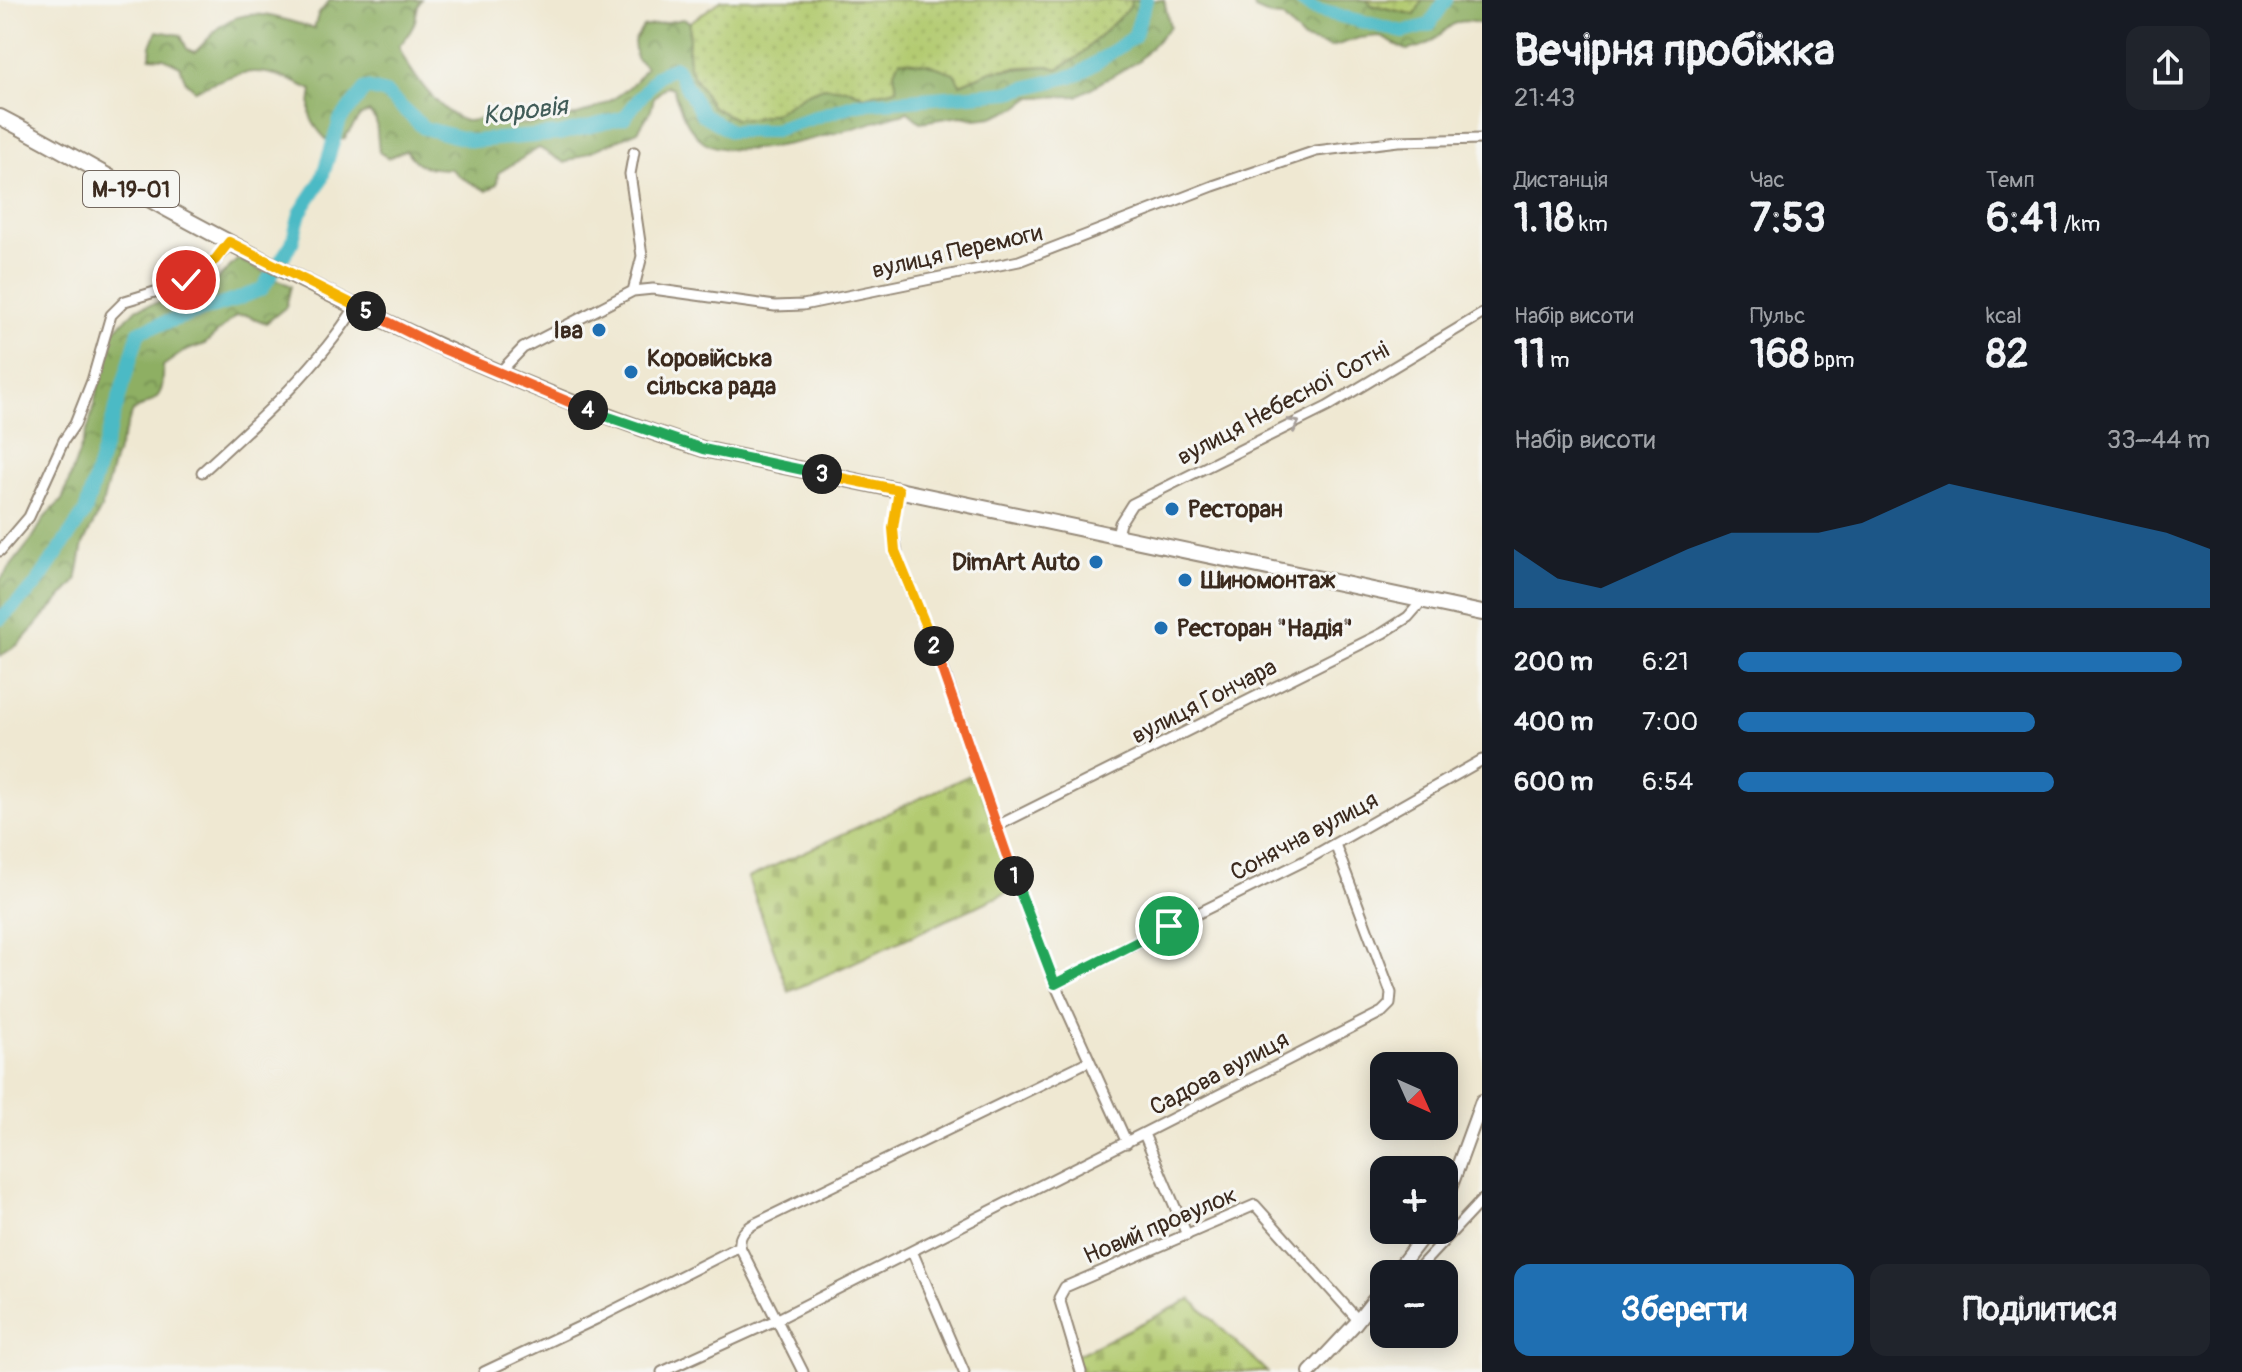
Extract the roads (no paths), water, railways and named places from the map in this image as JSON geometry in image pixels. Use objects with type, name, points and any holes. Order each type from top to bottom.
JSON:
[{"type":"main road","name":"М-19-01","points":[[0,117],[229,242],[432,344],[621,423],[703,449],[1482,613]]},
{"type":"street","name":"вулиця Перемоги","points":[[499,373],[523,348],[633,291],[653,289],[775,306],[803,305],[1019,261],[1213,186],[1316,151],[1398,141],[1482,139]]},
{"type":"street","points":[[633,291],[642,256],[630,174],[634,152]]},
{"type":"street","points":[[0,551],[29,517],[64,440],[75,424],[92,381],[111,315],[125,301],[171,287],[202,271],[224,251],[229,242]]},
{"type":"street","points":[[202,472],[288,390],[337,336],[356,306]]},
{"type":"street","name":"вулиця Небесної Сотні","points":[[1116,538],[1121,519],[1132,504],[1327,407],[1482,314]]},
{"type":"street","points":[[899,490],[893,528],[895,551],[939,659],[1055,984],[1127,1143]]},
{"type":"street","name":"вулиця Гончара","points":[[997,826],[1383,633],[1408,617],[1422,601]]},
{"type":"street","name":"Сонячна вулиця","points":[[1055,984],[1335,844],[1482,760]]},
{"type":"street","name":"Садова вулиця","points":[[662,1372],[778,1319],[1376,1015],[1390,1004],[1389,987],[1335,844]]},
{"type":"street","points":[[803,1372],[740,1246],[741,1235],[754,1224],[1089,1061]]},
{"type":"street","points":[[1458,1167],[1482,1101]]},
{"type":"street","points":[[1144,1134],[1187,1235]]},
{"type":"street","points":[[1426,1260],[1482,1200]]},
{"type":"street","name":"Новий провулок","points":[[1081,1372],[1059,1298],[1065,1287],[1255,1205],[1361,1317]]},
{"type":"street","points":[[1405,1260],[1417,1244]]},
{"type":"street","points":[[484,1372],[740,1246]]},
{"type":"street","points":[[912,1251],[964,1372]]},
{"type":"street","points":[[1310,1372],[1370,1305]]},
{"type":"street","points":[[1361,1317],[1370,1310]]},
{"type":"waterway","name":"Коровія","points":[[0,619],[35,586],[85,512],[139,331],[262,289],[292,243],[300,213],[321,181],[340,120],[366,88],[386,93],[424,128],[473,141],[559,134],[624,118],[658,75],[675,67],[702,114],[730,131],[771,131],[857,104],[1010,92],[1079,74],[1134,37],[1146,0]]},
{"type":"waterway","name":"Коровія","points":[[1300,0],[1313,9],[1403,32],[1429,25],[1446,0]]},
{"type":"place","name":"Іва","points":[[599,330]]},
{"type":"place","name":"Коровійська сільска рада","points":[[631,372]]},
{"type":"place","name":"Ресторан","points":[[1172,509]]},
{"type":"place","name":"DimArt Auto","points":[[1096,562]]},
{"type":"place","name":"Шиномонтаж","points":[[1185,580]]},
{"type":"place","name":"Ресторан \"Надія\"","points":[[1161,628]]}]
